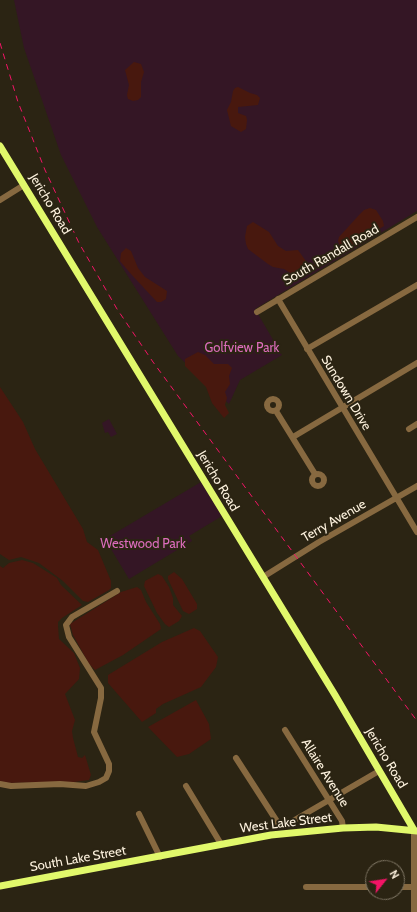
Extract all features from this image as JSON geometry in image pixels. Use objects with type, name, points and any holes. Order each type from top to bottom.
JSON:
[{"type":"main road","name":"Jericho Road","points":[[0,146],[416,830]]},
{"type":"main road","name":"West Lake Street","points":[[160,857],[286,833],[376,827],[416,830]]},
{"type":"main road","name":"South Lake Street","points":[[0,886],[160,857]]},
{"type":"street","points":[[0,200],[24,185]]},
{"type":"street","name":"South Randall Road","points":[[257,312],[417,217]]},
{"type":"street","points":[[307,349],[417,285]]},
{"type":"street","name":"Sundown Drive","points":[[278,299],[417,532]]},
{"type":"street","points":[[292,437],[417,363]]},
{"type":"street","points":[[276,411],[315,474]]},
{"type":"street","points":[[409,429],[417,424]]},
{"type":"street","name":"Terry Avenue","points":[[262,578],[417,486]]},
{"type":"street","points":[[0,784],[11,786],[60,784],[86,786],[106,778],[109,772],[109,764],[94,732],[102,688],[69,637],[66,625],[72,617],[117,591]]},
{"type":"street","name":"Allaire Avenue","points":[[285,730],[342,821],[343,828]]},
{"type":"street","points":[[236,758],[278,822],[286,825]]},
{"type":"street","points":[[286,825],[379,771]]},
{"type":"street","points":[[186,786],[222,844]]},
{"type":"street","points":[[139,814],[160,857]]},
{"type":"street","points":[[286,825],[286,833]]},
{"type":"street","points":[[414,912],[416,830]]},
{"type":"street","points":[[306,887],[365,887]]},
{"type":"green space","name":"Golfview Park","points":[[14,0],[417,0],[417,211],[255,309],[282,355],[240,380],[229,404],[178,356],[97,227],[61,155],[24,48]]},
{"type":"green space","points":[[109,419],[117,434],[111,437],[108,432],[105,433],[102,423]]},
{"type":"green space","name":"Westwood Park","points":[[201,482],[222,516],[189,536],[192,541],[129,579],[105,539]]},
{"type":"shaded area","points":[[134,62],[141,64],[144,72],[141,82],[141,97],[138,100],[133,101],[128,99],[127,95],[129,85],[125,70]]},
{"type":"shaded area","points":[[238,87],[257,95],[260,98],[258,105],[238,107],[238,113],[246,116],[247,120],[246,129],[241,132],[231,126],[227,110],[231,102],[233,91]]},
{"type":"shaded area","points":[[370,208],[376,210],[383,221],[384,226],[342,252],[338,241],[339,237],[364,210]]},
{"type":"shaded area","points":[[253,222],[269,232],[278,246],[286,251],[298,250],[308,264],[318,265],[297,277],[284,269],[273,267],[268,264],[248,249],[246,244],[245,237],[247,226]]},
{"type":"shaded area","points":[[126,248],[131,251],[138,268],[145,277],[167,291],[166,299],[161,302],[157,302],[120,261],[121,253]]},
{"type":"shaded area","points":[[198,352],[205,355],[214,364],[228,364],[232,368],[229,376],[230,384],[225,392],[227,398],[225,405],[229,413],[224,418],[212,403],[206,387],[185,366],[185,359]]},
{"type":"shaded area","points":[[0,387],[23,422],[35,449],[83,529],[87,542],[98,550],[111,581],[111,588],[109,590],[88,602],[83,601],[63,581],[39,563],[21,557],[9,560],[0,554]]},
{"type":"shaded area","points":[[22,560],[33,563],[57,578],[61,585],[82,605],[62,618],[58,622],[58,626],[59,639],[74,653],[80,668],[79,679],[65,694],[75,720],[72,731],[78,757],[82,758],[85,755],[91,775],[89,780],[74,782],[0,783],[0,566],[3,568],[9,563]]},
{"type":"shaded area","points":[[174,572],[182,579],[197,604],[197,609],[189,614],[183,611],[168,579],[168,576]]},
{"type":"shaded area","points":[[158,574],[162,576],[169,587],[173,598],[173,605],[182,616],[179,621],[169,627],[157,613],[144,586],[145,581]]},
{"type":"shaded area","points":[[137,587],[141,590],[146,602],[160,624],[161,629],[123,655],[95,670],[89,664],[73,635],[70,624],[121,592]]},
{"type":"shaded area","points":[[194,628],[200,631],[218,657],[216,667],[201,687],[163,704],[156,709],[156,713],[142,722],[108,683],[108,675],[162,642]]},
{"type":"shaded area","points":[[196,700],[209,724],[211,739],[189,754],[177,757],[148,727]]},
{"type":"railway","points":[[0,43],[18,102],[45,170],[79,243],[117,309],[153,362],[417,721]]}]
